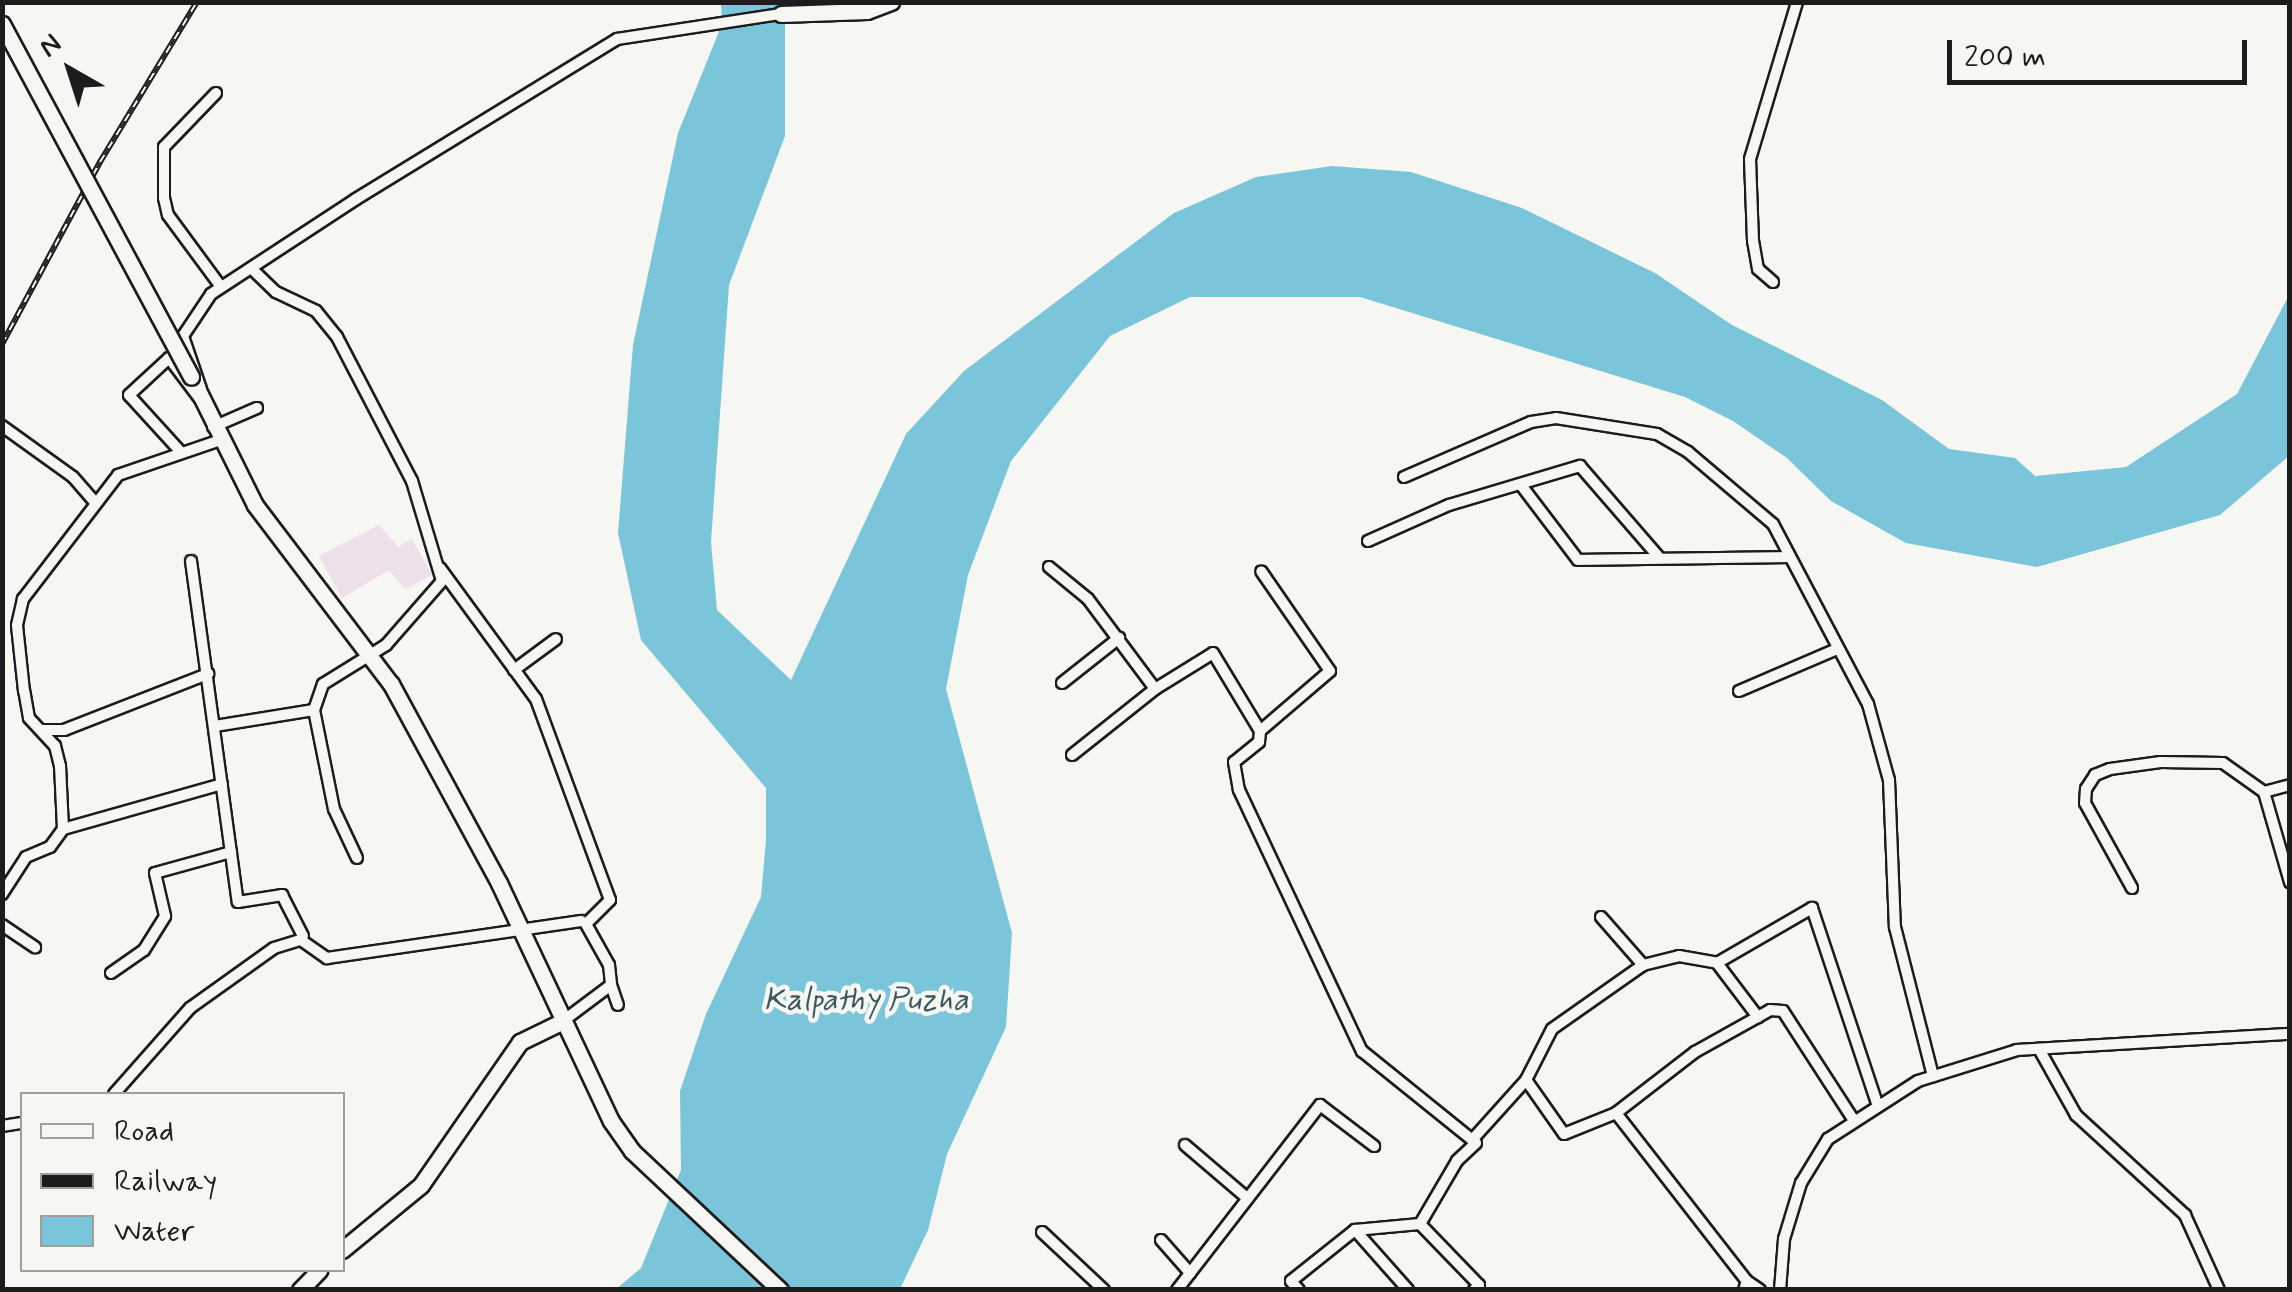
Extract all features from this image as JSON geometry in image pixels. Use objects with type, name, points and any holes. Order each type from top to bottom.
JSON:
[{"type":"main road","points":[[782,14],[866,11],[891,2]]},
{"type":"main road","points":[[2,24],[190,376],[216,434],[280,542],[371,654],[524,933],[562,1020],[632,1150],[780,1290]]},
{"type":"main road","points":[[345,1248],[421,1185],[520,1042],[562,1020]]},
{"type":"street","points":[[1772,282],[1758,269],[1755,255],[1750,160],[1797,2]]},
{"type":"street","points":[[201,400],[201,380],[182,336],[221,287],[587,54],[617,39],[782,14]]},
{"type":"street","points":[[216,92],[164,146],[164,198],[168,216],[221,287]]},
{"type":"street","points":[[253,270],[276,292],[316,312],[337,337],[412,481],[438,566],[536,700],[610,900],[586,924],[609,966],[610,984],[618,1005]]},
{"type":"street","points":[[179,450],[129,394],[169,358],[201,400]]},
{"type":"street","points":[[63,829],[60,766],[41,730],[29,718],[16,625],[33,582],[118,474],[216,434],[256,408]]},
{"type":"street","points":[[1404,477],[1532,422],[1556,418],[1657,434],[1688,452],[1773,524],[1868,704],[1888,780],[1895,926],[1933,1076]]},
{"type":"street","points":[[2,426],[73,476],[94,501]]},
{"type":"street","points":[[1368,541],[1449,505],[1580,466],[1658,556]]},
{"type":"street","points":[[1521,485],[1578,560],[1627,564],[1658,556],[1787,556]]},
{"type":"street","points":[[191,561],[238,902],[282,895],[302,936]]},
{"type":"street","points":[[357,858],[334,809],[314,710],[322,684],[371,654],[436,594],[438,566]]},
{"type":"street","points":[[1049,567],[1120,638],[1155,689]]},
{"type":"street","points":[[1260,731],[1330,672],[1261,571]]},
{"type":"street","points":[[1062,683],[1120,638]]},
{"type":"street","points":[[514,670],[556,639]]},
{"type":"street","points":[[1739,691],[1837,649]]},
{"type":"street","points":[[1072,756],[1155,689],[1213,654],[1260,731],[1260,742],[1234,762],[1240,790],[1362,1051],[1476,1143],[1458,1161],[1420,1224]]},
{"type":"street","points":[[41,730],[64,730],[208,674]]},
{"type":"street","points":[[215,726],[314,710]]},
{"type":"street","points":[[2132,888],[2085,803],[2095,775],[2161,762],[2223,762],[2264,792],[2290,882]]},
{"type":"street","points":[[2,894],[26,856],[50,846],[63,829],[222,784]]},
{"type":"street","points":[[2264,792],[2290,785]]},
{"type":"street","points":[[111,973],[144,950],[165,916],[154,873],[231,852]]},
{"type":"street","points":[[1472,1140],[1526,1080],[1552,1029],[1644,965],[1679,956],[1717,963],[1812,908],[1878,1103]]},
{"type":"street","points":[[1600,916],[1644,965]]},
{"type":"street","points":[[116,1092],[190,1008],[274,948],[301,940],[327,958],[524,933],[581,921]]},
{"type":"street","points":[[2,925],[35,948]]},
{"type":"street","points":[[1717,963],[1758,1017]]},
{"type":"street","points":[[562,1020],[610,984]]},
{"type":"street","points":[[1526,1080],[1564,1134],[1616,1113],[1694,1052],[1758,1017],[1782,1011],[1853,1120]]},
{"type":"street","points":[[1780,1290],[1784,1239],[1802,1183],[1828,1139],[1878,1103],[1933,1076],[2039,1050],[2290,1034]]},
{"type":"street","points":[[2039,1050],[2076,1115],[2185,1215],[2219,1290]]},
{"type":"street","points":[[1177,1290],[1320,1105],[1374,1146]]},
{"type":"street","points":[[1616,1113],[1745,1285],[1760,1290]]},
{"type":"street","points":[[1186,1145],[1247,1198]]},
{"type":"street","points":[[1299,1290],[1291,1280],[1356,1230],[1420,1224]]},
{"type":"street","points":[[1420,1224],[1479,1284],[1474,1290]]},
{"type":"street","points":[[1356,1230],[1408,1290]]},
{"type":"street","points":[[1042,1232],[1104,1290]]},
{"type":"street","points":[[1161,1240],[1190,1273]]},
{"type":"shaded area","points":[[379,525],[398,547],[412,539],[432,575],[405,589],[389,570],[342,598],[319,556]]},
{"type":"water","name":"Kalpathy Puzha","points":[[721,3],[785,3],[785,136],[729,285],[711,542],[717,610],[791,680],[906,434],[964,371],[1174,213],[1256,177],[1332,166],[1411,172],[1522,208],[1655,273],[1732,325],[1882,400],[1949,449],[2015,458],[2035,476],[2126,467],[2237,394],[2289,295],[2289,456],[2220,515],[2037,567],[1906,543],[1831,501],[1787,458],[1733,421],[1685,397],[1360,297],[1190,297],[1110,336],[1011,461],[968,575],[946,689],[1012,933],[1006,1027],[947,1154],[928,1230],[900,1289],[615,1290],[641,1268],[681,1170],[680,1091],[706,1014],[761,897],[766,840],[766,788],[641,640],[618,533],[633,345],[678,133],[722,24]]},
{"type":"railway","points":[[2,344],[100,162],[197,2]]}]
